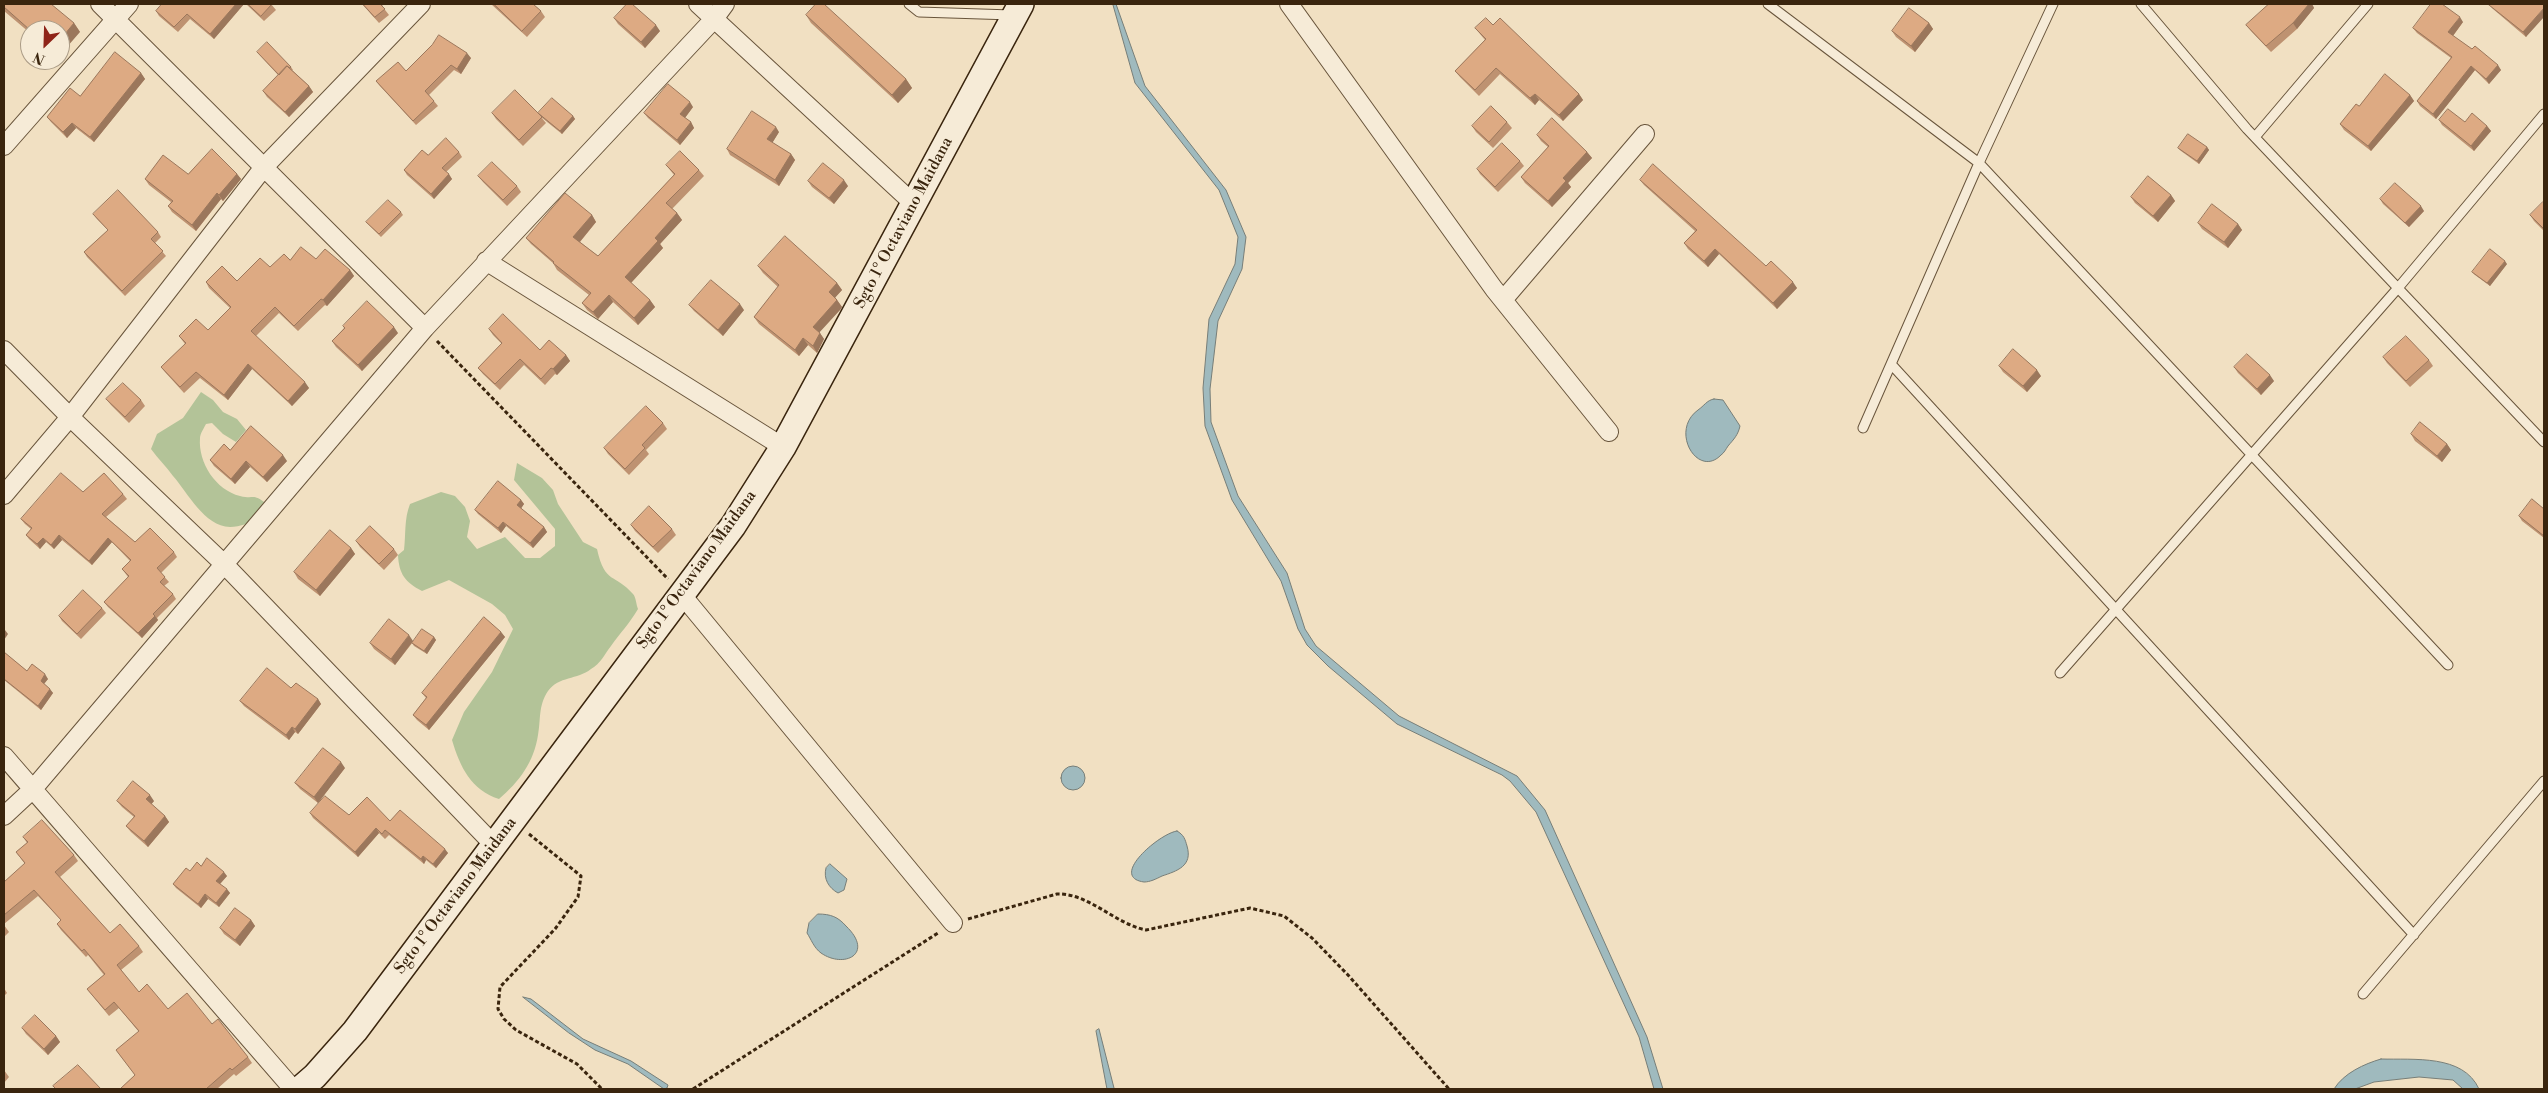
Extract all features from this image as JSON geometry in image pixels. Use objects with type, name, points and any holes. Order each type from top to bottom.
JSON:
[{"type":"main road","name":"Sgto 1° Octaviano Maidana","points":[[312,1083],[355,1031],[671,606],[682,595],[733,526],[783,447],[1018,10]]},
{"type":"street","points":[[100,4],[425,328]]},
{"type":"street","points":[[4,146],[129,4]]},
{"type":"street","points":[[4,494],[70,417],[264,166],[421,4]]},
{"type":"street","points":[[698,4],[914,204]]},
{"type":"street","points":[[4,816],[33,789],[425,328],[714,19],[725,4]]},
{"type":"street","points":[[1289,4],[1503,300],[1609,432]]},
{"type":"street","points":[[1503,300],[1646,134]]},
{"type":"street","points":[[486,262],[783,447]]},
{"type":"street","points":[[4,350],[70,417],[224,564],[494,845]]},
{"type":"street","points":[[682,595],[953,923]]},
{"type":"street","points":[[4,756],[293,1089]]},
{"type":"lane","points":[[909,4],[919,12],[1018,10]]},
{"type":"lane","points":[[1768,4],[1979,163],[2448,665]]},
{"type":"lane","points":[[1863,428],[1979,163],[2053,4]]},
{"type":"lane","points":[[2141,4],[2255,137],[2544,442]]},
{"type":"lane","points":[[2255,137],[2368,4]]},
{"type":"lane","points":[[2060,673],[2398,288],[2544,114]]},
{"type":"lane","points":[[1891,364],[2414,934]]},
{"type":"lane","points":[[2363,994],[2544,780]]},
{"type":"path","points":[[425,328],[682,595]]},
{"type":"path","points":[[513,821],[581,876],[578,897],[555,929],[500,987],[498,1009],[516,1030],[577,1064],[602,1089]]},
{"type":"path","points":[[693,1089],[833,1002],[953,923],[1057,894],[1071,893],[1132,927],[1146,930],[1250,908],[1284,916],[1312,938],[1348,975],[1449,1089]]},
{"type":"green space","points":[[201,392],[213,400],[223,412],[237,419],[246,430],[236,442],[223,434],[212,423],[206,424],[200,438],[200,447],[205,466],[216,482],[231,493],[245,497],[256,497],[268,505],[260,519],[230,527],[212,521],[197,508],[151,449],[157,434],[183,418]]},
{"type":"green space","points":[[517,463],[542,478],[553,490],[558,504],[583,542],[597,549],[607,574],[633,594],[638,609],[597,664],[580,675],[557,683],[548,691],[541,707],[536,745],[529,763],[513,786],[499,799],[481,790],[468,776],[452,740],[464,712],[492,672],[513,629],[505,615],[492,604],[449,580],[422,591],[416,588],[404,577],[398,555],[404,550],[406,521],[410,504],[441,492],[455,496],[465,507],[470,521],[467,537],[477,549],[505,537],[525,558],[540,558],[555,546],[555,529],[514,480]]},
{"type":"water","points":[[1116,4],[1145,86],[1226,190],[1246,237],[1242,269],[1218,321],[1210,389],[1211,422],[1238,496],[1287,573],[1305,629],[1316,646],[1399,716],[1517,776],[1545,810],[1647,1037],[1663,1089],[1654,1089],[1639,1037],[1536,812],[1510,781],[1502,775],[1397,724],[1328,666],[1307,645],[1298,629],[1281,581],[1232,500],[1205,426],[1203,388],[1209,319],[1235,264],[1238,237],[1219,190],[1135,83],[1113,5]]},
{"type":"water","points":[[1714,399],[1723,400],[1740,426],[1736,437],[1722,454],[1712,461],[1704,461],[1696,457],[1690,449],[1686,440],[1686,429],[1690,419],[1698,410]]},
{"type":"water","points":[[1073,766],[1082,769],[1085,778],[1082,787],[1073,790],[1064,787],[1061,778],[1064,769]]},
{"type":"water","points":[[1177,831],[1184,837],[1187,846],[1188,858],[1186,863],[1178,870],[1151,881],[1144,882],[1134,878],[1132,872],[1134,864],[1141,855],[1160,839]]},
{"type":"water","points":[[830,864],[847,879],[844,890],[838,893],[829,886],[826,879],[826,868]]},
{"type":"water","points":[[818,914],[834,917],[846,926],[858,944],[857,951],[853,956],[847,959],[830,958],[816,949],[807,933],[809,923]]},
{"type":"water","points":[[523,997],[531,999],[583,1039],[631,1061],[668,1085],[667,1088],[664,1089],[628,1064],[595,1050],[569,1033]]},
{"type":"water","points":[[1099,1029],[1114,1089],[1107,1089],[1096,1031]]},
{"type":"water","points":[[2381,1059],[2436,1061],[2450,1064],[2472,1078],[2479,1089],[2463,1089],[2453,1080],[2419,1077],[2374,1082],[2355,1089],[2334,1089],[2343,1078],[2355,1070]]},
{"type":"building","points":[[4,4],[51,4],[74,23],[70,28],[70,20],[20,21],[4,7]]},
{"type":"building","points":[[162,4],[236,4],[210,34],[187,14],[174,27],[156,11]]},
{"type":"building","points":[[248,4],[272,4],[261,16]]},
{"type":"building","points":[[363,4],[380,4],[385,9],[375,17]]},
{"type":"building","points":[[494,4],[533,4],[541,11],[522,31]]},
{"type":"building","points":[[627,4],[632,4],[656,25],[641,42],[614,18]]},
{"type":"building","points":[[816,4],[824,4],[906,79],[892,95],[806,15]]},
{"type":"building","points":[[2269,4],[2309,4],[2293,23],[2266,46],[2246,25]]},
{"type":"building","points":[[2431,4],[2442,4],[2460,17],[2448,32],[2472,49],[2475,46],[2498,65],[2486,79],[2471,66],[2433,114],[2417,101],[2452,57],[2413,28]]},
{"type":"building","points":[[2490,4],[2544,4],[2544,8],[2523,32]]},
{"type":"building","points":[[1909,8],[1929,23],[1911,46],[1892,31]]},
{"type":"building","points":[[1486,18],[1493,25],[1500,18],[1579,94],[1559,115],[1535,94],[1530,98],[1496,68],[1475,90],[1455,71],[1486,39],[1475,28]]},
{"type":"building","points":[[439,35],[467,53],[457,69],[451,65],[425,91],[434,101],[413,121],[376,81],[398,62],[406,71],[432,45]]},
{"type":"building","points":[[267,42],[291,67],[287,66],[279,75],[257,52]]},
{"type":"building","points":[[115,52],[141,73],[90,137],[72,123],[63,132],[47,117],[70,88],[80,96]]},
{"type":"building","points":[[287,66],[309,86],[285,112],[263,91]]},
{"type":"building","points":[[2385,74],[2410,95],[2368,146],[2340,124],[2356,104],[2359,106]]},
{"type":"building","points":[[668,84],[690,102],[680,114],[691,122],[677,140],[644,113]]},
{"type":"building","points":[[515,90],[542,117],[519,140],[492,113]]},
{"type":"building","points":[[552,98],[573,116],[560,131],[538,113]]},
{"type":"building","points":[[1491,106],[1507,122],[1489,142],[1472,126]]},
{"type":"building","points":[[2448,109],[2465,122],[2472,113],[2487,126],[2471,146],[2439,120]]},
{"type":"building","points":[[752,111],[776,127],[767,139],[791,154],[775,180],[727,149]]},
{"type":"building","points":[[1552,118],[1587,152],[1563,178],[1566,181],[1548,201],[1521,177],[1549,146],[1537,135]]},
{"type":"building","points":[[2188,134],[2207,147],[2197,161],[2178,148]]},
{"type":"building","points":[[446,138],[459,152],[442,168],[449,174],[431,194],[404,170],[422,150],[428,155]]},
{"type":"building","points":[[1502,143],[1520,161],[1495,187],[1477,169]]},
{"type":"building","points":[[212,149],[237,174],[219,195],[217,193],[192,225],[168,206],[173,201],[145,179],[163,155],[188,174]]},
{"type":"building","points":[[680,151],[699,170],[666,203],[677,213],[655,238],[658,241],[625,277],[650,300],[634,318],[609,295],[593,312],[582,303],[591,293],[553,263],[526,238],[565,193],[592,215],[573,237],[598,256],[675,174],[666,165]]},
{"type":"building","points":[[492,162],[517,186],[503,200],[478,176]]},
{"type":"building","points":[[823,163],[844,180],[829,198],[808,181]]},
{"type":"building","points":[[1653,164],[1766,266],[1771,261],[1793,282],[1773,303],[1715,249],[1704,261],[1684,243],[1697,230],[1640,180]]},
{"type":"building","points":[[2148,176],[2171,195],[2153,216],[2131,197]]},
{"type":"building","points":[[2395,183],[2421,206],[2405,223],[2380,199]]},
{"type":"building","points":[[118,190],[158,232],[151,239],[163,251],[122,291],[84,252],[108,230],[93,214]]},
{"type":"building","points":[[388,200],[401,212],[379,234],[366,222]]},
{"type":"building","points":[[2544,203],[2544,229],[2530,215]]},
{"type":"building","points":[[2212,204],[2238,224],[2224,242],[2198,223]]},
{"type":"building","points":[[785,236],[837,283],[829,292],[837,300],[813,327],[820,333],[813,346],[803,338],[795,350],[754,317],[779,285],[758,266]]},
{"type":"building","points":[[301,247],[316,259],[325,249],[350,270],[323,300],[321,299],[294,326],[275,307],[251,331],[305,382],[288,401],[248,364],[224,395],[196,372],[180,387],[161,367],[186,343],[179,336],[196,319],[208,330],[231,307],[206,282],[222,266],[237,281],[260,258],[270,267],[284,254],[290,260]]},
{"type":"building","points":[[2490,249],[2505,261],[2487,283],[2472,272]]},
{"type":"building","points":[[711,280],[740,304],[718,330],[689,305]]},
{"type":"building","points":[[367,301],[394,327],[358,365],[332,341],[345,328],[343,326]]},
{"type":"building","points":[[503,314],[540,350],[549,340],[566,355],[541,379],[520,359],[495,384],[478,368],[502,343],[489,329]]},
{"type":"building","points":[[2406,336],[2429,360],[2406,381],[2383,357]]},
{"type":"building","points":[[2013,349],[2037,370],[2023,386],[1999,366]]},
{"type":"building","points":[[2247,354],[2270,375],[2257,389],[2234,367]]},
{"type":"building","points":[[123,383],[141,400],[125,417],[106,399]]},
{"type":"building","points":[[646,406],[663,423],[642,445],[645,448],[625,469],[604,448]]},
{"type":"building","points":[[2420,422],[2447,444],[2437,456],[2411,434]]},
{"type":"building","points":[[251,426],[283,455],[263,477],[246,461],[231,479],[210,460],[224,444],[230,450]]},
{"type":"building","points":[[61,473],[83,492],[104,473],[123,494],[102,514],[135,542],[150,528],[174,552],[157,568],[165,577],[160,582],[173,594],[153,614],[155,616],[138,633],[104,602],[129,576],[122,569],[131,560],[108,538],[89,561],[59,535],[51,545],[43,538],[37,544],[26,535],[32,528],[21,519]]},
{"type":"building","points":[[498,481],[521,500],[517,505],[544,527],[530,543],[503,522],[498,528],[475,510]]},
{"type":"building","points":[[2532,499],[2544,509],[2544,536],[2519,516]]},
{"type":"building","points":[[649,506],[672,529],[653,547],[631,525]]},
{"type":"building","points":[[370,526],[394,549],[379,564],[356,541]]},
{"type":"building","points":[[330,530],[351,548],[316,590],[294,572]]},
{"type":"building","points":[[83,590],[102,608],[77,634],[59,616]]},
{"type":"building","points":[[484,617],[501,632],[426,725],[413,715],[427,697],[422,693]]},
{"type":"building","points":[[389,619],[409,635],[391,659],[370,643]]},
{"type":"building","points":[[422,629],[434,637],[424,651],[412,643]]},
{"type":"building","points":[[4,652],[27,671],[32,664],[45,674],[41,681],[50,689],[38,706],[4,679]]},
{"type":"building","points":[[267,668],[291,688],[296,683],[318,699],[295,729],[292,727],[286,735],[240,701]]},
{"type":"building","points":[[323,748],[341,762],[314,797],[295,783]]},
{"type":"building","points":[[133,781],[150,795],[146,799],[165,816],[144,841],[126,826],[135,816],[117,801]]},
{"type":"building","points":[[325,796],[349,815],[367,797],[390,821],[400,810],[445,849],[433,864],[423,856],[421,859],[385,830],[382,834],[376,828],[355,852],[310,813]]},
{"type":"building","points":[[42,820],[74,855],[55,872],[110,933],[120,924],[139,946],[117,965],[139,992],[147,984],[168,1009],[187,993],[212,1024],[218,1019],[248,1057],[232,1070],[230,1068],[206,1089],[120,1089],[135,1075],[116,1050],[139,1031],[114,1002],[105,1010],[87,989],[105,974],[84,949],[82,951],[57,924],[61,920],[34,890],[4,915],[4,882],[25,863],[16,852],[28,842],[23,837]]},
{"type":"building","points":[[207,858],[224,872],[216,881],[227,889],[216,903],[205,894],[198,904],[173,884],[186,868],[190,871],[197,862],[201,866]]},
{"type":"building","points":[[235,908],[251,920],[235,940],[220,928]]},
{"type":"building","points":[[35,1015],[56,1036],[44,1049],[22,1028]]},
{"type":"building","points":[[78,1065],[101,1089],[56,1089],[53,1086]]}]
